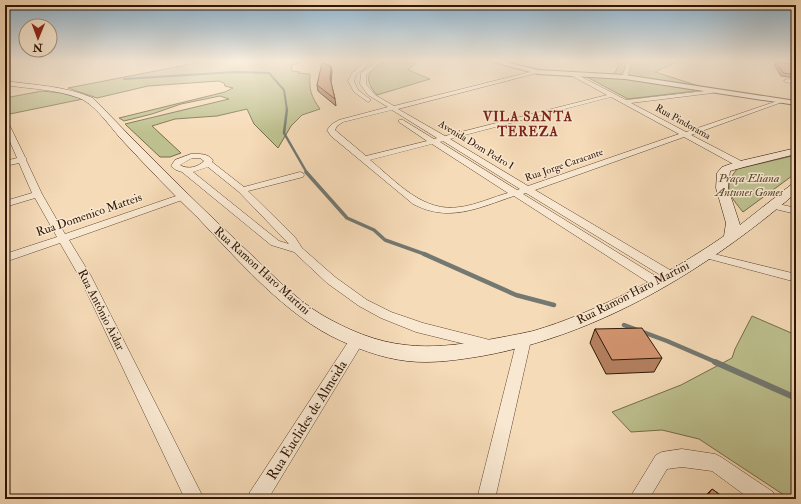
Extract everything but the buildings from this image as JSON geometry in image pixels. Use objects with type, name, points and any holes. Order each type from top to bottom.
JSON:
[{"type":"main road","name":"Rua Ramon Haro Martini","points":[[15,85],[67,92],[83,96],[90,100],[182,197],[298,307],[324,325],[357,340],[382,349],[407,353],[454,353],[524,340],[575,323],[658,283],[706,255],[774,206],[796,187]]},
{"type":"main road","points":[[731,236],[733,222],[722,188],[723,173],[726,169],[740,164],[796,151]]},
{"type":"main road","points":[[729,208],[741,215],[752,218],[758,217]]},
{"type":"street","name":"Avenida Dom Pedro I","points":[[353,85],[356,91],[443,138],[671,276]]},
{"type":"street","name":"Avenida Dom Pedro I","points":[[363,85],[364,89],[388,109],[431,140],[658,283]]},
{"type":"street","points":[[388,109],[487,85]]},
{"type":"street","name":"Rua Pindorama","points":[[592,85],[627,102],[740,164]]},
{"type":"street","points":[[675,85],[796,103]]},
{"type":"street","points":[[627,102],[712,90]]},
{"type":"street","points":[[364,159],[431,140],[613,95]]},
{"type":"street","name":"Rua Jorge Caracante","points":[[388,109],[341,121],[334,125],[331,130],[416,202],[433,208],[461,210],[529,189],[782,101]]},
{"type":"street","name":"Rua Antônio Aidar","points":[[5,122],[7,132],[23,159],[37,194],[85,276],[195,499]]},
{"type":"street","points":[[298,250],[275,243],[185,170],[175,166],[178,162],[186,158],[202,156],[208,158],[208,163],[242,190],[291,239],[298,250],[343,289],[363,303],[386,315],[420,328],[493,346]]},
{"type":"street","points":[[5,164],[23,159]]},
{"type":"street","points":[[185,170],[197,169],[208,163]]},
{"type":"street","points":[[242,190],[300,175]]},
{"type":"street","points":[[5,204],[37,194]]},
{"type":"street","name":"Rua Domenico Matteis","points":[[5,258],[182,197]]},
{"type":"street","points":[[774,206],[796,211]]},
{"type":"street","points":[[706,255],[796,278]]},
{"type":"street","name":"Rua Euclides de Almeida","points":[[257,499],[357,340]]},
{"type":"street","points":[[486,499],[524,340]]},
{"type":"street","points":[[638,499],[662,461],[682,458],[715,464],[766,499]]},
{"type":"green space","points":[[86,85],[169,85],[148,86],[97,98],[68,88]]},
{"type":"green space","points":[[225,85],[310,85],[311,93],[320,109],[302,115],[291,126],[278,148],[254,124],[247,109],[217,116],[175,119],[152,126],[181,153],[170,157],[160,157],[125,124],[229,99],[220,96],[181,104],[152,114],[124,121],[119,118],[225,92],[233,88]]},
{"type":"green space","points":[[370,85],[412,85],[377,95]]},
{"type":"green space","points":[[601,85],[662,85],[692,89],[695,91],[628,99]]},
{"type":"green space","points":[[42,91],[61,93],[83,99],[5,115],[5,98]]},
{"type":"green space","name":"Praça Eliana Antunes Gomes","points":[[796,155],[796,173],[743,212],[731,196],[729,187],[732,176],[737,169]]},
{"type":"green space","points":[[752,316],[796,335],[796,499],[790,499],[699,439],[662,430],[631,432],[612,412],[681,385],[732,358]]},
{"type":"waterway","points":[[279,85],[284,90],[287,110]]},
{"type":"waterway","points":[[287,110],[284,133],[307,173]]},
{"type":"waterway","points":[[306,172],[347,218],[374,230],[385,240],[427,255]]},
{"type":"waterway","points":[[424,254],[516,295],[554,305]]},
{"type":"waterway","points":[[624,325],[667,341],[718,363]]},
{"type":"waterway","points":[[715,362],[796,398]]},
{"type":"district","name":"VILA SANTA TEREZA","points":[[528,124]]}]
